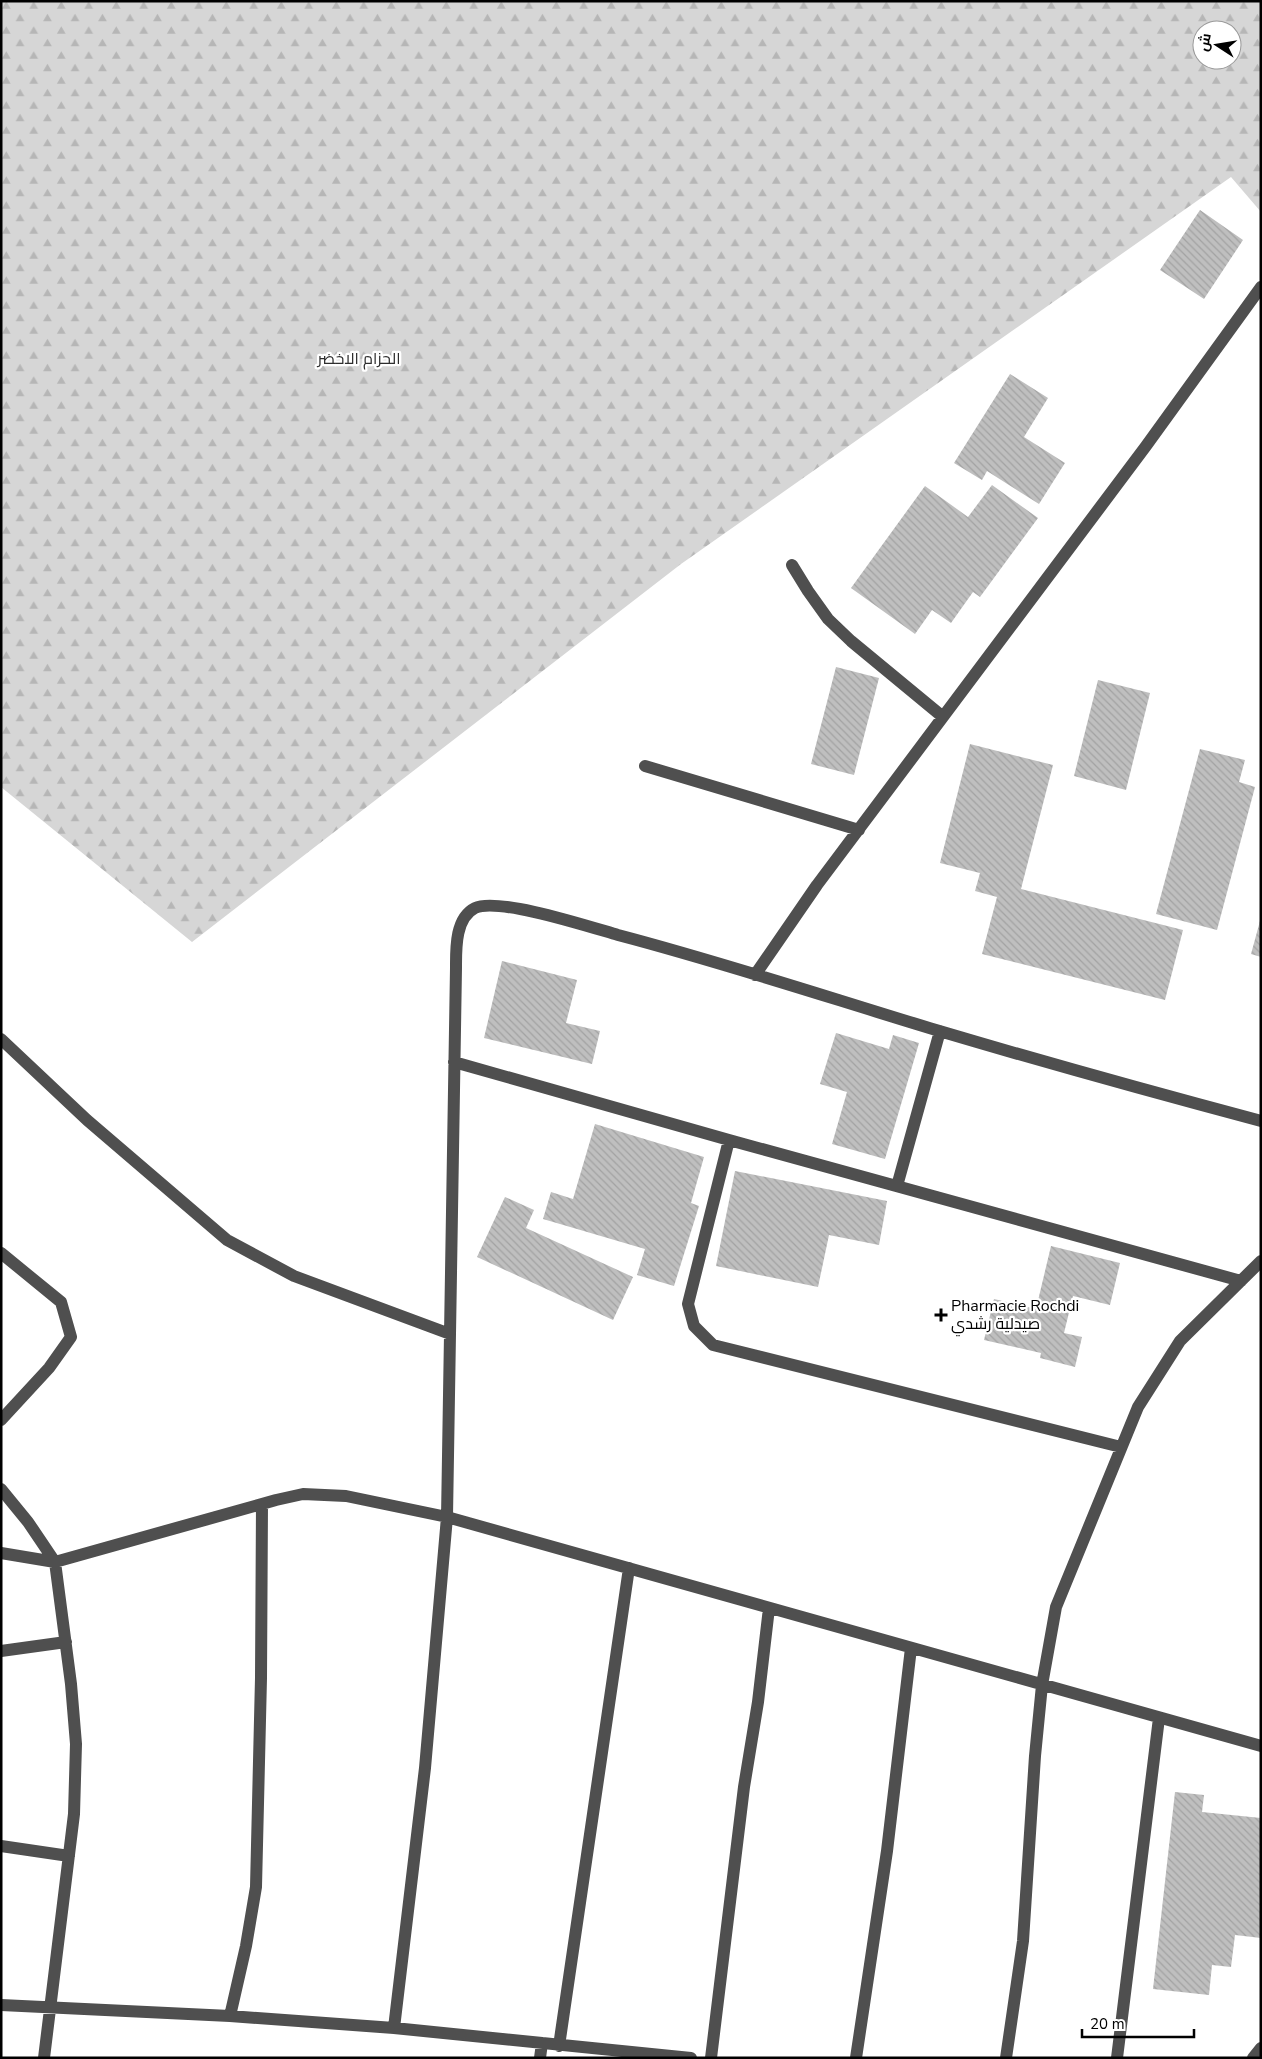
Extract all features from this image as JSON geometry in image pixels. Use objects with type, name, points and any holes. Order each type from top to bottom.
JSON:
[{"type":"street","points":[[755,975],[787,927],[1146,446],[1261,287]]},
{"type":"street","points":[[792,565],[828,618],[851,640],[943,717]]},
{"type":"street","points":[[645,766],[859,830]]},
{"type":"street","points":[[394,2028],[425,1768],[447,1517],[456,950],[465,916],[476,907],[496,905],[533,912],[632,938],[940,1031],[1261,1121]]},
{"type":"street","points":[[897,1186],[940,1031]]},
{"type":"street","points":[[1,1039],[87,1120],[227,1240],[294,1276],[450,1334]]},
{"type":"street","points":[[454,1062],[1241,1281]]},
{"type":"street","points":[[729,1140],[688,1304],[694,1326],[713,1346],[1121,1447]]},
{"type":"street","points":[[1,1253],[61,1302],[71,1337],[49,1368],[1,1420]]},
{"type":"street","points":[[1006,2058],[1023,1941],[1034,1756],[1042,1685],[1056,1607],[1138,1407],[1180,1340],[1261,1262]]},
{"type":"street","points":[[1,1489],[28,1522],[55,1562],[66,1642],[76,1744],[74,1814],[44,2058]]},
{"type":"street","points":[[1,1552],[55,1562],[303,1494],[346,1496],[447,1517],[1261,1746]]},
{"type":"street","points":[[230,2016],[246,1946],[256,1887],[262,1504]]},
{"type":"street","points":[[559,2046],[628,1568]]},
{"type":"street","points":[[711,2058],[744,1787],[758,1702],[769,1608]]},
{"type":"street","points":[[1,1651],[66,1642]]},
{"type":"street","points":[[856,2058],[887,1851],[912,1648]]},
{"type":"street","points":[[1117,2058],[1159,1718]]},
{"type":"street","points":[[1,1846],[69,1856]]},
{"type":"street","points":[[1,2005],[230,2016],[394,2028],[691,2058]]},
{"type":"street","points":[[540,2058],[542,2043]]},
{"type":"street","points":[[1253,2058],[1261,2048]]},
{"type":"green space","name":"الحزام الاخضر","points":[[1,1],[1261,1],[1261,212],[1231,177],[681,564],[192,942],[1,787]]},
{"type":"building","points":[[1200,210],[1243,240],[1204,299],[1160,270]]},
{"type":"building","points":[[1010,374],[1048,398],[1024,437],[1065,463],[1039,504],[987,471],[982,480],[954,463]]},
{"type":"building","points":[[992,485],[1038,518],[980,597],[973,592],[951,623],[932,610],[915,634],[851,588],[925,486],[968,517]]},
{"type":"building","points":[[836,667],[879,678],[854,775],[811,764]]},
{"type":"building","points":[[1098,680],[1150,693],[1126,790],[1074,776]]},
{"type":"building","points":[[970,744],[1053,765],[1021,889],[1183,930],[1165,1000],[982,954],[997,897],[975,891],[980,873],[940,863]]},
{"type":"building","points":[[1200,749],[1245,760],[1239,782],[1255,787],[1217,930],[1156,914]]},
{"type":"building","points":[[1261,921],[1261,957],[1251,954]]},
{"type":"building","points":[[502,961],[577,980],[566,1023],[600,1031],[592,1064],[484,1038]]},
{"type":"building","points":[[836,1033],[889,1049],[893,1035],[919,1043],[885,1159],[832,1144],[847,1092],[820,1084]]},
{"type":"building","points":[[595,1124],[704,1157],[691,1203],[699,1206],[674,1286],[637,1275],[645,1249],[543,1219],[551,1192],[573,1199]]},
{"type":"building","points":[[735,1171],[887,1201],[879,1245],[829,1235],[818,1287],[716,1266]]},
{"type":"building","points":[[505,1197],[534,1210],[526,1228],[633,1277],[613,1320],[477,1257]]},
{"type":"building","points":[[1051,1246],[1120,1263],[1110,1305],[1073,1296],[1064,1333],[1082,1337],[1075,1367],[1040,1358],[1041,1353],[984,1340],[994,1299],[1036,1309]]},
{"type":"building","points":[[1175,1792],[1204,1795],[1202,1812],[1261,1818],[1261,1938],[1235,1935],[1231,1967],[1212,1965],[1209,1995],[1153,1989]]},
{"type":"place","name":"Pharmacie Rochdi صيدلية رشدي","points":[[941,1315]]}]
